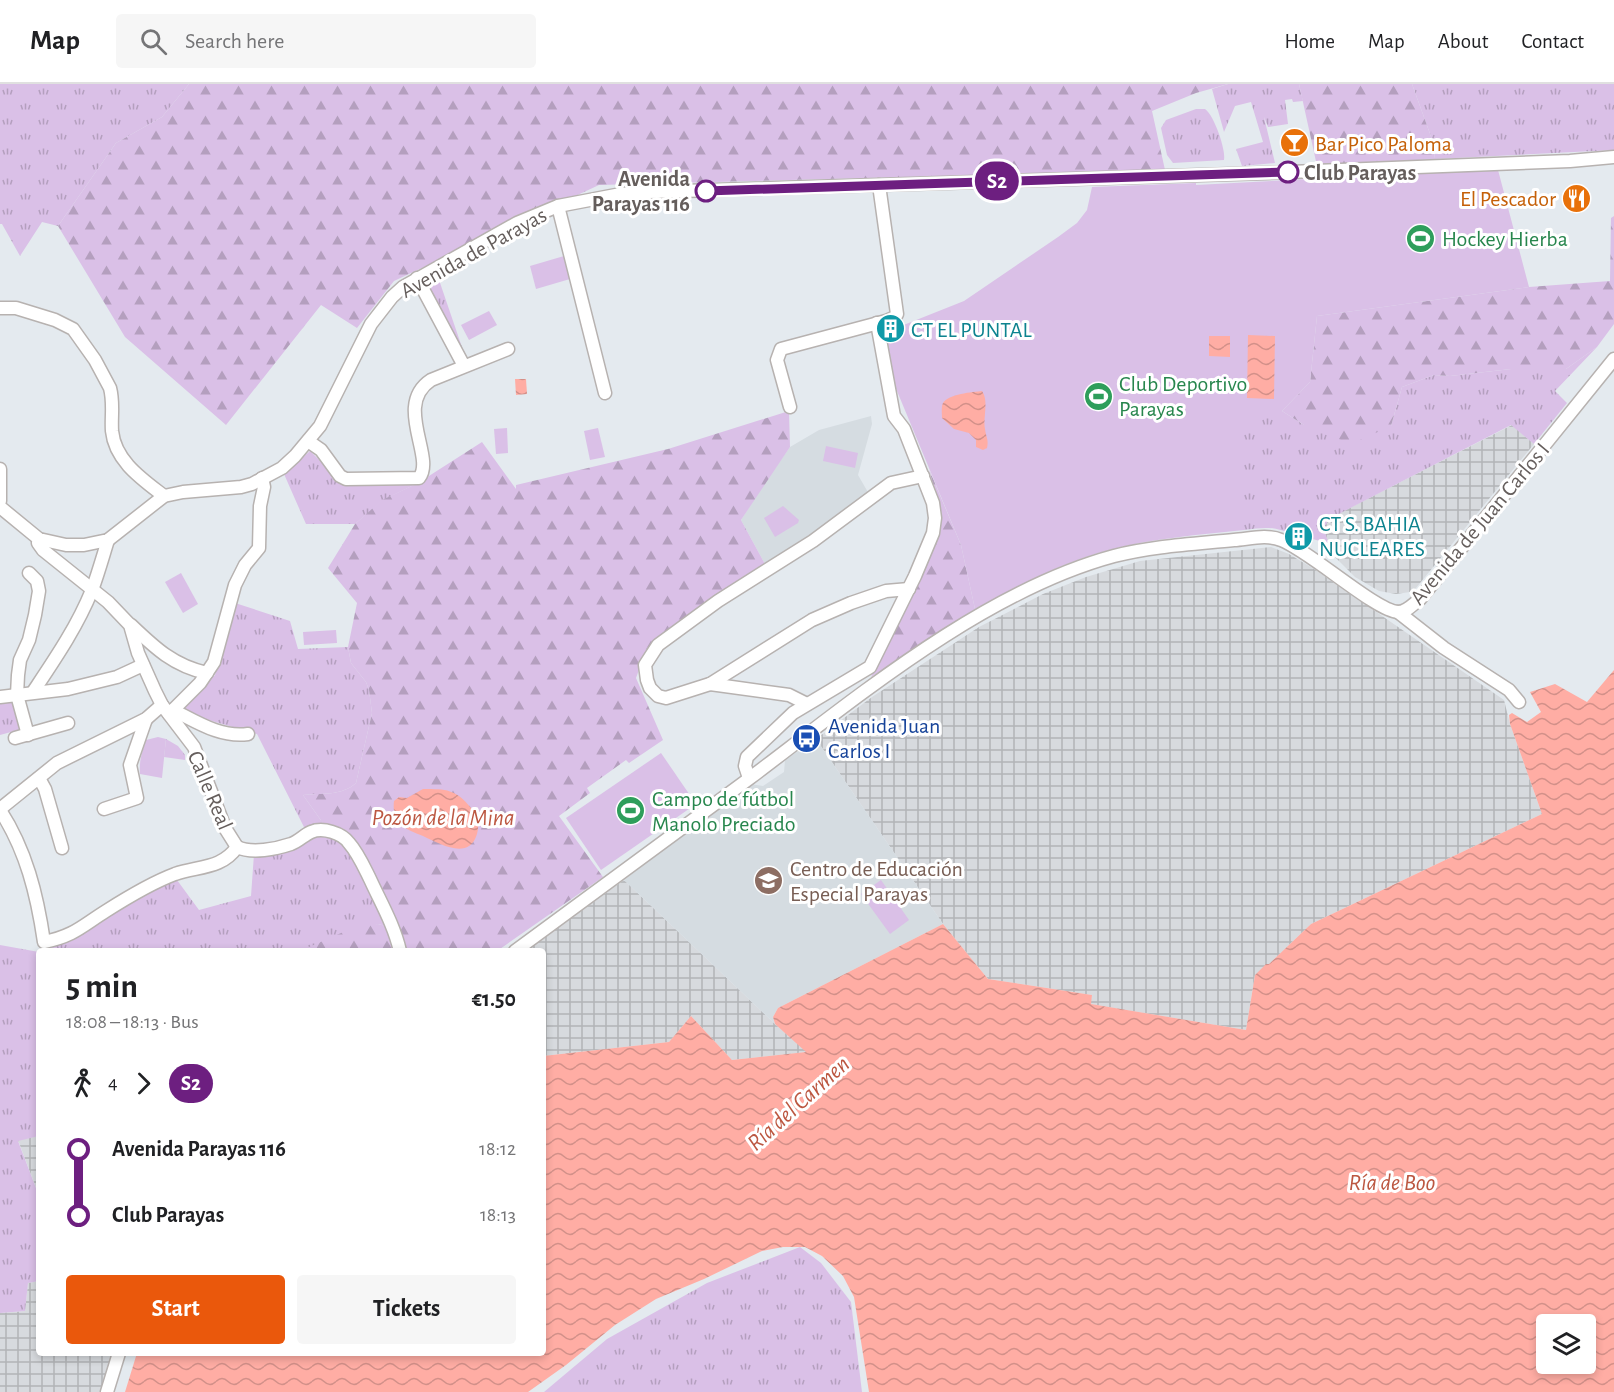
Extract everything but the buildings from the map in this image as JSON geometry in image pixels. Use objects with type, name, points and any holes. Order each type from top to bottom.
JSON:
[{"type":"street","name":"Avenida de Parayas","points":[[1,511],[39,539],[66,545],[84,545],[108,540],[164,496],[241,487],[282,468],[308,441],[327,414],[371,324],[392,297],[417,278],[517,223],[558,206],[631,194],[1266,173],[1570,161],[1614,157]]},
{"type":"street","points":[[790,407],[777,360],[781,349],[877,323],[895,317],[897,314],[898,308],[879,184]]},
{"type":"street","points":[[558,206],[605,393]]},
{"type":"street","points":[[417,278],[464,366]]},
{"type":"street","points":[[0,308],[16,308],[55,320],[73,329],[80,336],[110,388],[112,430],[117,452],[129,466],[164,496]]},
{"type":"street","points":[[749,778],[744,766],[747,757],[793,713],[870,667],[909,589],[927,549],[934,525],[933,503],[904,429],[894,416],[877,323]]},
{"type":"street","points":[[308,441],[321,450],[336,471],[346,478],[419,478],[423,469],[415,414],[420,390],[431,380],[508,349]]},
{"type":"street","name":"Avenida de Juan Carlos I","points":[[519,948],[829,717],[954,631],[1027,590],[1069,571],[1114,556],[1173,545],[1259,537],[1278,538],[1320,562],[1372,600],[1390,610],[1398,612],[1406,610],[1420,599],[1614,359]]},
{"type":"street","points":[[0,469],[1,511]]},
{"type":"street","points":[[909,589],[872,595],[812,620],[710,684],[662,698],[654,693],[648,684],[645,665],[657,645],[718,601],[813,541],[891,483],[923,476]]},
{"type":"street","points":[[0,809],[57,763],[168,710],[207,673],[214,662],[235,585],[245,565],[258,548],[260,506],[264,487],[262,478]]},
{"type":"street","name":"Calle Real","points":[[0,809],[16,835],[27,863],[38,902],[44,942],[77,931],[144,888],[177,874],[222,862],[237,847],[225,828],[194,747],[168,710],[143,665],[130,625],[92,589],[43,550],[38,543],[39,539]]},
{"type":"street","points":[[33,692],[64,646],[76,623],[92,589],[108,540]]},
{"type":"street","points":[[28,735],[17,695],[19,666],[32,631],[38,605],[37,581],[29,573]]},
{"type":"street","points":[[1398,612],[1444,648],[1509,690],[1519,702]]},
{"type":"street","points":[[130,625],[181,666],[207,673]]},
{"type":"street","points":[[0,697],[68,689],[99,682],[143,665]]},
{"type":"street","points":[[710,684],[789,695],[807,704]]},
{"type":"street","points":[[168,710],[222,733],[248,734]]},
{"type":"street","points":[[104,809],[137,798],[130,765],[146,719]]},
{"type":"street","points":[[15,738],[68,723]]},
{"type":"street","points":[[39,778],[45,789],[62,848]]},
{"type":"street","points":[[237,847],[252,851],[277,847],[291,844],[311,832],[319,831],[341,836],[349,842],[364,868],[392,923],[399,948]]},
{"type":"street","points":[[107,1392],[118,1356]]},
{"type":"shaded area","points":[[871,416],[872,424],[858,475],[869,494],[766,566],[741,520],[765,482],[790,447],[819,430]]},
{"type":"shaded area","points":[[1512,425],[1534,444],[1416,588],[1410,592],[1396,594],[1379,591],[1355,577],[1334,556],[1325,534],[1328,519]]},
{"type":"shaded area","points":[[1271,547],[1289,554],[1314,569],[1504,700],[1510,724],[1542,814],[1311,924],[1255,975],[1246,1030],[1090,1004],[1092,995],[988,979],[943,924],[816,739],[872,697],[979,627],[1043,594],[1086,577],[1140,561]]},
{"type":"shaded area","name":"Centro de Educación Especial Parayas","points":[[816,739],[943,924],[778,1008],[773,1017],[775,1024],[624,880],[750,784],[763,786],[784,772],[785,760]]},
{"type":"shaded area","points":[[624,880],[807,1052],[732,1060],[691,1016],[669,1042],[546,1056],[546,948],[530,948]]},
{"type":"shaded area","points":[[36,1137],[36,1188],[18,1140]]},
{"type":"shaded area","points":[[36,1282],[36,1356],[124,1356],[114,1392],[0,1392],[0,1313],[25,1311],[28,1283]]},
{"type":"green space","points":[[0,84],[189,84],[162,117],[116,143],[58,226],[42,222],[20,256],[0,224]]},
{"type":"green space","points":[[189,84],[1228,84],[1196,93],[1152,111],[1165,170],[599,185],[394,281],[357,328],[321,305],[226,425],[125,337],[58,226],[116,143],[162,117]]},
{"type":"green space","points":[[1228,84],[1299,84],[1303,101],[1285,100],[1288,124],[1268,127],[1264,117],[1275,163],[1242,166],[1236,149],[1263,142],[1251,102],[1235,106],[1224,132],[1212,89]]},
{"type":"green space","points":[[1299,84],[1412,84],[1433,142],[1435,159],[1317,166]]},
{"type":"green space","points":[[1412,84],[1614,84],[1614,150],[1435,159],[1433,142]]},
{"type":"green space","points":[[1196,109],[1205,109],[1212,118],[1221,141],[1224,160],[1173,163],[1167,155],[1161,128],[1166,120]]},
{"type":"green space","name":"Club Deportivo Parayas","points":[[1498,170],[1529,287],[1317,316],[1310,382],[1282,411],[1244,411],[1244,530],[1159,540],[1092,555],[1040,575],[975,609],[961,545],[892,379],[881,334],[964,301],[1058,237],[1077,223],[1087,210],[1092,187],[1196,183],[1196,185],[1307,179],[1308,177]]},
{"type":"green space","points":[[1614,216],[1614,324],[1597,347],[1566,369],[1511,369],[1450,376],[1434,375],[1402,387],[1391,426],[1351,444],[1304,425],[1282,411],[1310,382],[1317,316],[1529,287],[1610,281],[1611,218]]},
{"type":"green space","points":[[564,256],[570,279],[536,289],[530,266]]},
{"type":"green space","points":[[437,274],[466,359],[424,282]]},
{"type":"green space","points":[[489,311],[497,325],[469,340],[461,325]]},
{"type":"green space","points":[[1597,347],[1555,391],[1567,403],[1534,444],[1511,425],[1329,519],[1325,531],[1329,544],[1276,529],[1244,530],[1244,410],[1282,411],[1304,425],[1391,426],[1402,387],[1434,375],[1450,376],[1511,369],[1566,369]]},
{"type":"green space","points":[[789,411],[790,447],[741,520],[766,566],[647,648],[636,678],[663,740],[629,763],[626,760],[587,788],[590,793],[559,816],[603,877],[501,948],[404,948],[399,928],[362,854],[325,826],[303,795],[338,792],[356,783],[372,713],[369,690],[366,682],[351,663],[348,647],[357,603],[328,568],[355,524],[382,500],[418,483],[482,442],[516,489],[516,485],[668,449]]},
{"type":"green space","points":[[507,428],[508,453],[496,454],[494,429]]},
{"type":"green space","points":[[598,428],[605,457],[590,460],[584,431]]},
{"type":"green space","points":[[826,446],[858,453],[855,468],[823,461]]},
{"type":"green space","points":[[310,451],[340,480],[418,483],[383,500],[355,524],[306,524],[284,474]]},
{"type":"green space","points":[[929,469],[961,545],[975,609],[871,677],[923,567],[942,519]]},
{"type":"green space","points":[[783,506],[799,520],[798,523],[775,537],[764,518]]},
{"type":"green space","points":[[181,573],[198,604],[183,613],[165,582]]},
{"type":"green space","points":[[235,603],[290,621],[298,649],[348,647],[351,663],[366,682],[372,713],[356,783],[338,792],[303,795],[325,826],[306,831],[257,734],[181,712],[215,675]]},
{"type":"green space","points":[[336,630],[337,643],[304,645],[303,632]]},
{"type":"green space","points":[[13,701],[22,729],[0,735],[0,704]]},
{"type":"green space","points":[[158,737],[166,739],[162,778],[140,774],[140,761],[146,740]]},
{"type":"green space","points":[[166,739],[178,746],[185,755],[185,760],[164,757]]},
{"type":"green space","name":"Campo de fútbol Manolo Preciado","points":[[661,753],[696,804],[601,870],[566,818]]},
{"type":"green space","points":[[323,835],[339,842],[349,850],[386,926],[378,924],[309,948],[49,948],[47,946],[140,894],[177,880],[199,910],[251,896],[254,854]]},
{"type":"green space","points":[[881,880],[909,920],[890,934],[861,894]]},
{"type":"green space","points":[[378,924],[386,926],[392,948],[307,948],[357,926]]},
{"type":"green space","points":[[0,945],[36,951],[36,1137],[18,1141],[36,1188],[36,1282],[28,1283],[25,1311],[0,1313]]},
{"type":"green space","points":[[800,1247],[821,1263],[851,1302],[862,1392],[544,1392],[607,1339],[707,1283]]},
{"type":"water","points":[[1248,335],[1275,336],[1274,399],[1247,398]]},
{"type":"water","points":[[1209,336],[1230,336],[1230,357],[1209,356]]},
{"type":"water","points":[[515,379],[526,379],[527,394],[516,395]]},
{"type":"water","points":[[982,391],[985,399],[988,443],[987,448],[983,450],[976,447],[976,440],[969,433],[954,429],[942,418],[943,403],[950,397]]},
{"type":"water","name":"Ría de Boo","points":[[1614,670],[1614,1392],[869,1392],[854,1297],[843,1276],[822,1256],[805,1247],[783,1247],[762,1251],[656,1299],[615,1325],[528,1392],[125,1392],[136,1356],[546,1356],[546,1056],[669,1042],[691,1016],[732,1060],[806,1052],[775,1024],[773,1017],[778,1008],[943,924],[988,979],[1092,995],[1091,1004],[1246,1030],[1255,975],[1311,924],[1542,814],[1510,724],[1509,715],[1512,713],[1527,722],[1541,712],[1530,692],[1555,684],[1587,702]]},
{"type":"water","name":"Pozón de la Mina","points":[[423,789],[450,791],[471,808],[478,823],[478,830],[468,847],[453,848],[437,843],[407,829],[397,820],[394,801],[399,797],[407,798]]},
{"type":"bus line","name":"S2","points":[[706,191],[1288,172]]},
{"type":"place","name":"Bar Pico Paloma","points":[[1294,143]]},
{"type":"place","name":"Club Parayas","points":[[1288,172]]},
{"type":"place","name":"Avenida Parayas 116","points":[[706,191]]},
{"type":"place","name":"El Pescador","points":[[1577,198]]},
{"type":"place","name":"Hockey Hierba","points":[[1421,238]]},
{"type":"place","name":"CT EL PUNTAL","points":[[890,329]]},
{"type":"place","name":"Club Deportivo Parayas","points":[[1098,396]]},
{"type":"place","name":"CT S. BAHIA NUCLEARES","points":[[1298,536]]},
{"type":"place","name":"Avenida Juan Carlos I","points":[[807,738]]},
{"type":"place","name":"Campo de fútbol Manolo Preciado","points":[[631,811]]},
{"type":"place","name":"Centro de Educación Especial Parayas","points":[[769,881]]},
{"type":"water label","name":"Ría del Carmen","points":[[798,1103]]}]
